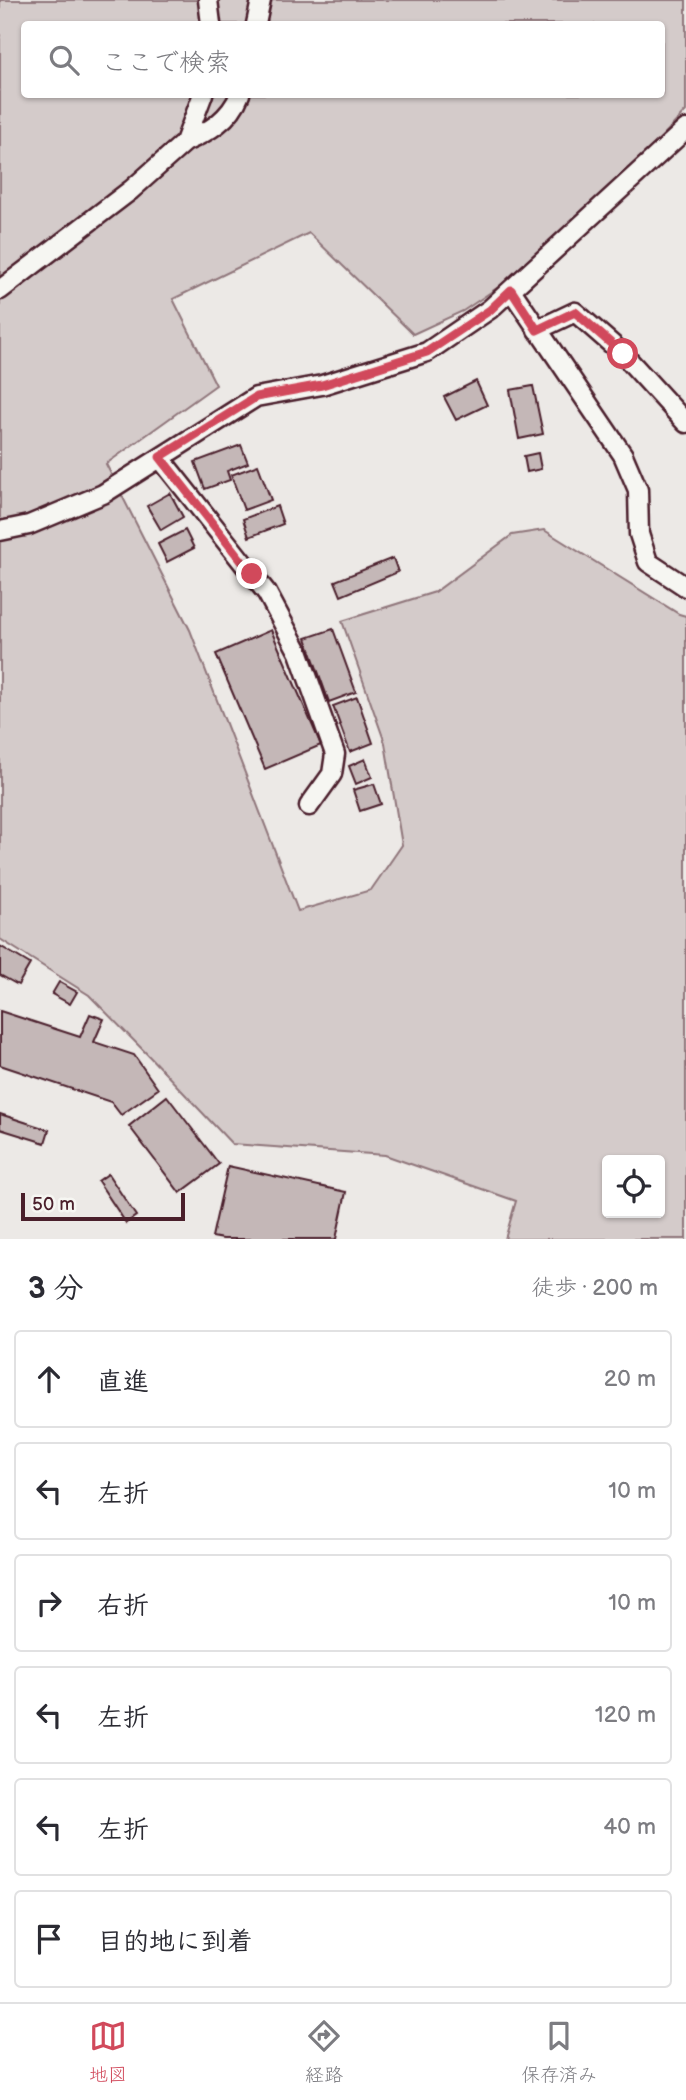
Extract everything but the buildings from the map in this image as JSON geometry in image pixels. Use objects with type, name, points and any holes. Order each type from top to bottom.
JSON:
[{"type":"street","points":[[208,0],[211,21]]},
{"type":"street","points":[[257,21],[261,0]]},
{"type":"street","points":[[185,142],[202,98]]},
{"type":"street","points":[[0,290],[131,190],[185,142],[214,129],[239,98]]},
{"type":"street","points":[[0,531],[29,525],[103,494],[256,397],[322,385],[427,352],[490,310],[686,129]]},
{"type":"street","points":[[511,290],[622,455],[638,490],[639,534],[648,562],[686,587]]},
{"type":"street","points":[[537,330],[575,312],[623,354],[686,423]]},
{"type":"street","points":[[160,457],[267,593],[299,653],[335,754],[332,774],[309,806]]},
{"type":"shaded area","points":[[0,0],[686,0],[686,111],[559,246],[463,311],[413,334],[309,233],[173,299],[216,385],[106,464],[190,630],[298,911],[371,890],[402,845],[385,743],[342,621],[435,592],[512,535],[544,530],[686,616],[686,1239],[505,1239],[516,1201],[385,1155],[232,1144],[89,995],[0,939]]},
{"type":"route","points":[[252,574],[160,457],[256,397],[322,385],[427,352],[490,310],[511,290],[537,330],[575,312],[623,354]]}]
